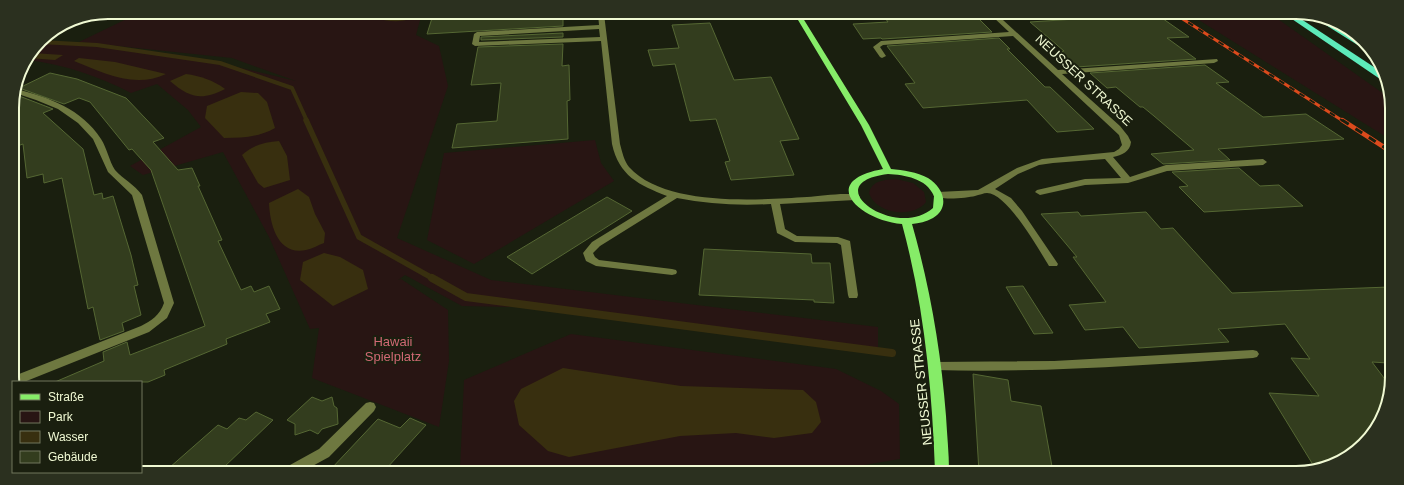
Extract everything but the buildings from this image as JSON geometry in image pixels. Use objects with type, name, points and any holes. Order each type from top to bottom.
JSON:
[{"type":"highway","points":[[1296,19],[1378,73]]},
{"type":"highway","points":[[1335,29],[1354,41]]},
{"type":"main road","points":[[800,19],[865,125],[888,171]]},
{"type":"main road","points":[[888,171],[901,172],[920,177],[933,186],[938,195],[940,201],[938,208],[932,214],[923,218],[906,221],[883,217],[870,212],[860,205],[855,197],[854,190],[856,184],[861,178],[878,172],[888,171]]},
{"type":"main road","name":"NEUSSER STRASSE","points":[[906,221],[921,277],[929,318],[935,366],[942,466]]},
{"type":"street","points":[[602,19],[616,144],[620,160],[629,173],[641,182],[674,196],[705,200],[775,200],[855,197]]},
{"type":"street","name":"NEUSSER STRASSE","points":[[938,195],[971,194],[987,190],[1020,170],[1039,163],[1106,155],[1123,150],[1127,142],[1124,136],[999,19]]},
{"type":"street","points":[[603,27],[477,34],[475,44],[604,39]]},
{"type":"street","points":[[882,56],[876,47],[881,43],[1016,34]]},
{"type":"street","points":[[1057,72],[1214,61]]},
{"type":"street","points":[[19,379],[145,329],[160,318],[168,308],[169,302],[137,195],[132,187],[112,171],[97,140],[85,125],[62,108],[39,98],[21,93]]},
{"type":"street","points":[[1106,155],[1128,180]]},
{"type":"street","points":[[1040,192],[1085,182],[1128,180],[1166,168],[1263,162]]},
{"type":"street","points":[[987,190],[1008,200],[1019,213],[1053,264]]},
{"type":"street","points":[[672,272],[596,263],[590,259],[588,253],[596,244],[674,196]]},
{"type":"street","points":[[775,200],[780,231],[794,239],[838,240],[846,243],[853,295]]},
{"type":"street","points":[[935,366],[969,368],[1030,366],[1253,354]]},
{"type":"street","points":[[301,466],[324,453],[370,407]]},
{"type":"green space","name":"Hawaii Spielplatz","points":[[127,19],[420,19],[416,35],[439,46],[448,86],[397,238],[491,280],[878,327],[878,353],[569,308],[462,306],[405,275],[398,280],[401,279],[448,310],[449,361],[439,427],[312,378],[319,328],[310,329],[269,237],[223,152],[143,175],[130,166],[201,127],[188,110],[157,84],[131,93],[93,76],[54,64],[33,61],[41,49],[48,42],[97,45],[220,63],[296,81],[232,58],[79,42]]},
{"type":"green space","points":[[1197,19],[1278,19],[1383,94],[1385,136]]},
{"type":"green space","points":[[595,140],[601,163],[614,181],[474,264],[427,240],[444,153]]},
{"type":"green space","points":[[896,179],[913,183],[924,192],[926,202],[913,211],[904,212],[895,212],[879,206],[869,193],[873,185]]},
{"type":"green space","points":[[571,334],[836,369],[881,391],[899,404],[900,459],[858,466],[460,466],[464,380]]},
{"type":"water","points":[[380,19],[409,19],[398,21]]},
{"type":"water","points":[[38,53],[63,55],[55,60],[34,58]]},
{"type":"water","points":[[79,58],[115,62],[166,74],[142,80],[119,78],[74,61]]},
{"type":"water","points":[[186,74],[206,79],[225,89],[209,95],[196,96],[177,87],[170,81]]},
{"type":"water","points":[[241,92],[258,93],[267,102],[275,128],[251,136],[224,138],[205,118],[207,106]]},
{"type":"water","points":[[279,141],[287,156],[290,180],[264,188],[258,183],[242,155],[259,145]]},
{"type":"water","points":[[298,189],[309,197],[315,214],[325,233],[324,243],[308,249],[296,251],[282,244],[277,237],[271,220],[269,203]]},
{"type":"water","points":[[324,253],[340,257],[363,270],[368,289],[333,306],[300,280],[303,262]]},
{"type":"water","points":[[563,368],[681,386],[803,390],[816,402],[821,422],[812,433],[774,438],[736,433],[680,436],[569,457],[548,451],[519,425],[514,401],[521,389]]},
{"type":"waterway","points":[[48,42],[97,45],[220,63],[292,88],[307,121]]},
{"type":"waterway","points":[[306,120],[359,237],[434,279]]},
{"type":"waterway","points":[[432,278],[466,297],[892,353]]},
{"type":"railway","points":[[1183,19],[1343,121]]},
{"type":"railway","points":[[1342,120],[1385,148]]}]
